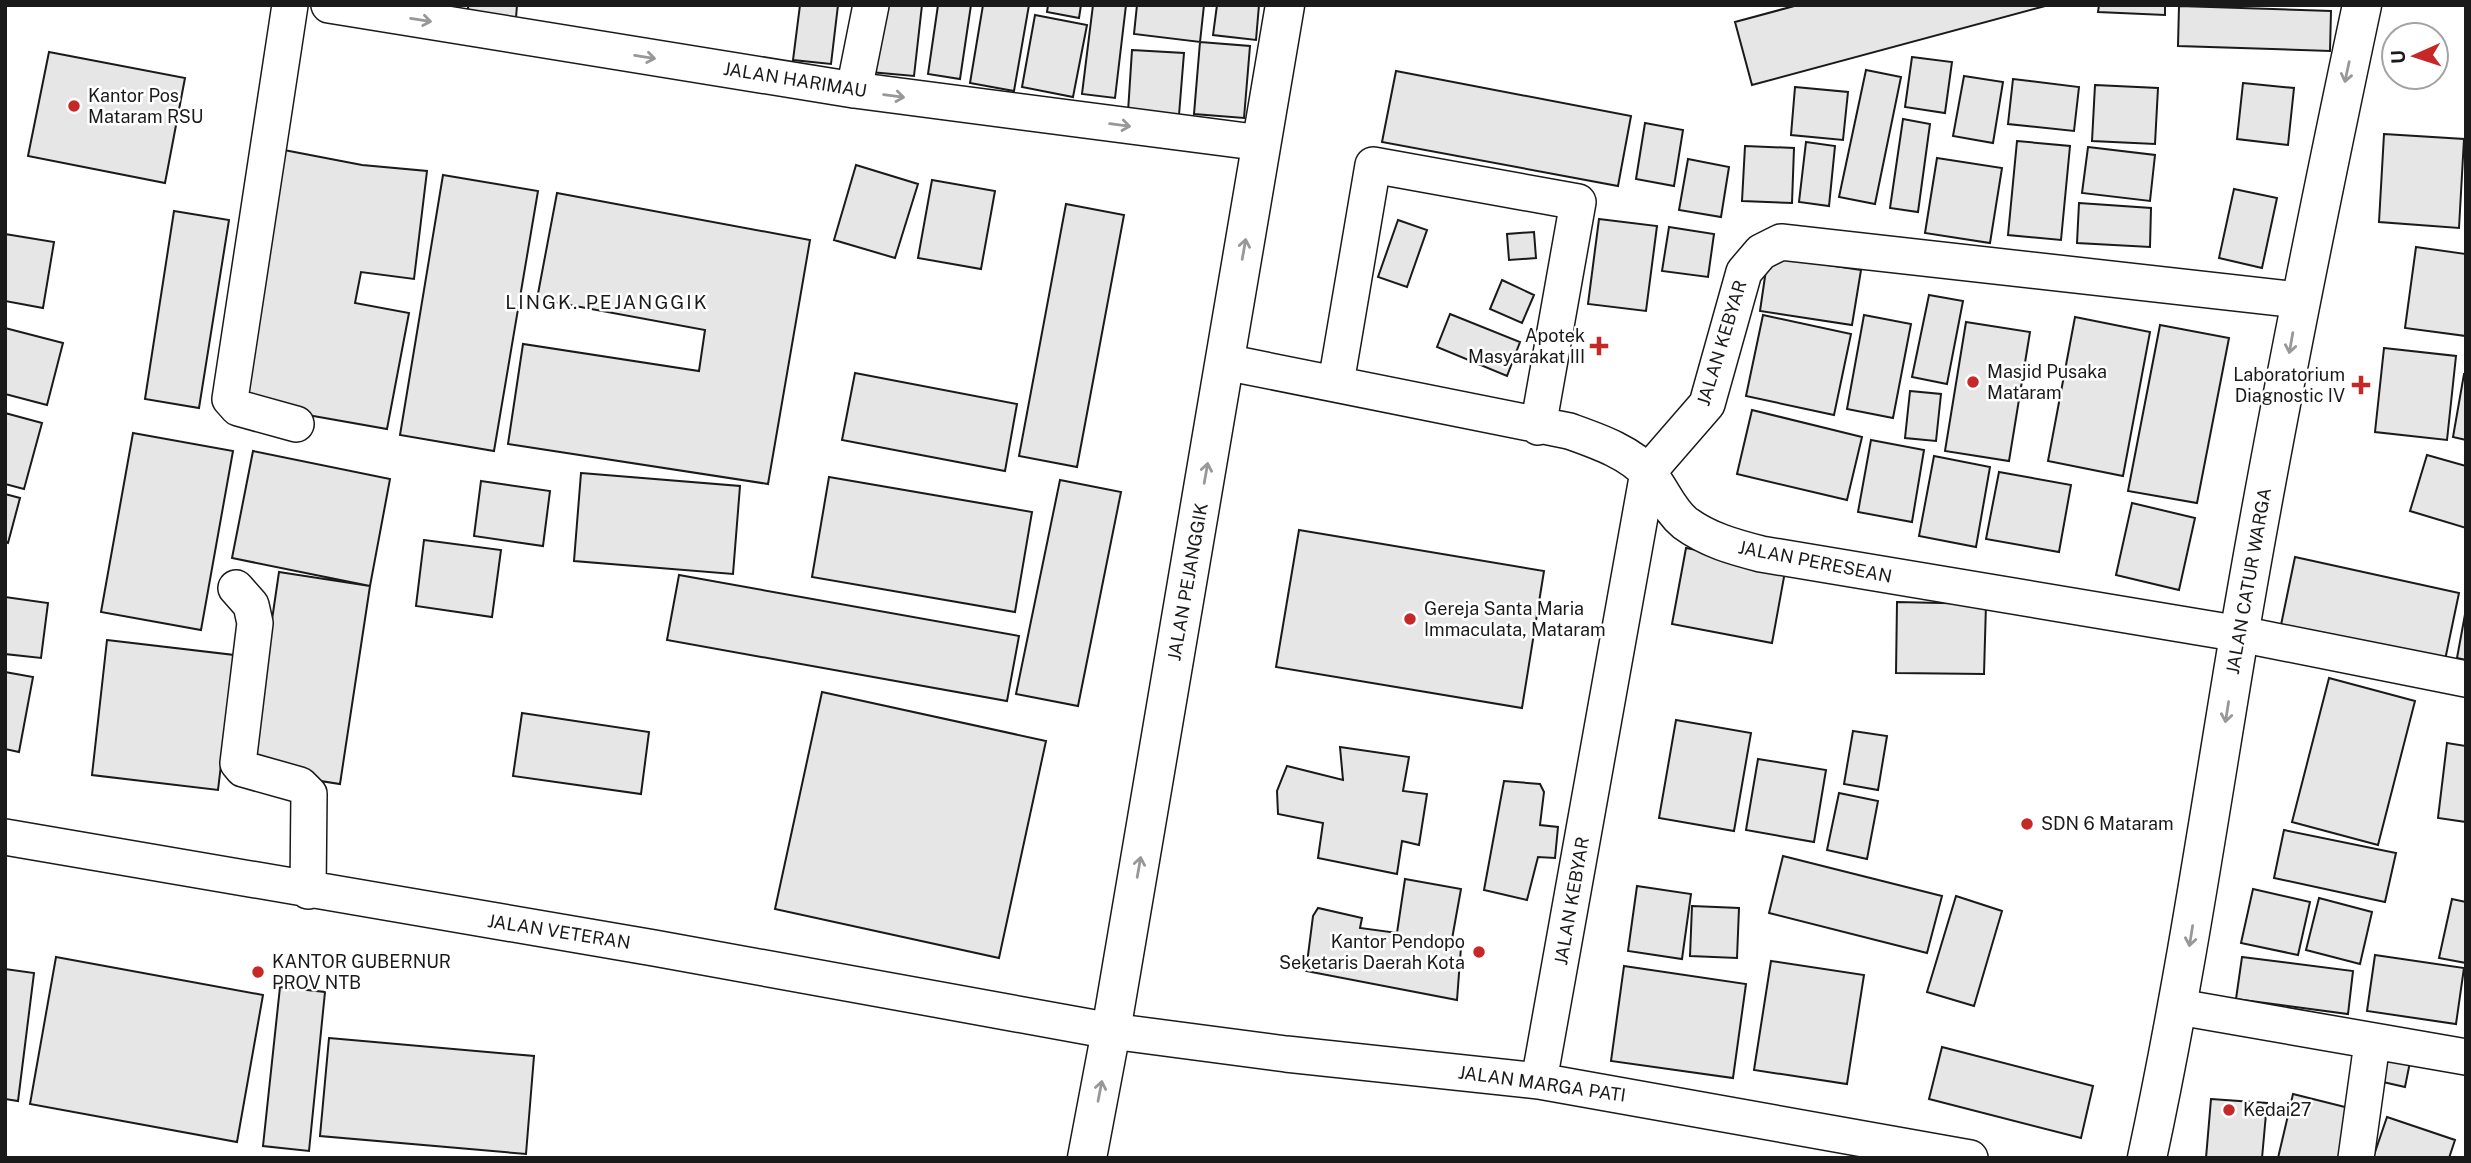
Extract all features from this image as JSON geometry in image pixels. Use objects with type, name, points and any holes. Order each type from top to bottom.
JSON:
[{"type":"main road","name":"JALAN CATUR WARGA","points":[[2147,1158],[2179,1007],[2240,634],[2299,300],[2362,5]]},
{"type":"main road","name":"JALAN PEJANGGIK","points":[[1087,1158],[1111,1031],[1284,10]]},
{"type":"street","points":[[290,5],[230,399],[238,408],[296,424]]},
{"type":"street","name":"JALAN HARIMAU","points":[[329,5],[855,90],[1262,144]]},
{"type":"street","points":[[855,90],[871,5]]},
{"type":"street","points":[[1336,383],[1373,165],[1578,202],[1538,427]]},
{"type":"street","name":"JALAN KEBYAR","points":[[1539,1080],[1648,472],[1707,404],[1744,272],[1761,252],[1781,242],[2299,300]]},
{"type":"street","name":"JALAN PERESEAN","points":[[1225,362],[1538,427],[1569,431],[1598,441],[1648,472],[1674,513],[1703,535],[1761,554],[2240,634],[2466,679]]},
{"type":"street","points":[[236,589],[251,606],[255,623],[239,763],[243,769],[300,785],[309,794],[308,891]]},
{"type":"street","name":"JALAN VETERAN","points":[[5,837],[308,891],[654,948],[1111,1031]]},
{"type":"street","points":[[2179,1007],[2372,1043],[2466,1057]]},
{"type":"street","name":"JALAN MARGA PATI","points":[[1111,1031],[1539,1080],[1970,1158]]},
{"type":"street","points":[[2356,1158],[2372,1043]]},
{"type":"building","points":[[468,5],[517,5],[516,18],[468,17]]},
{"type":"building","points":[[800,5],[838,5],[831,64],[793,60]]},
{"type":"building","points":[[878,5],[922,5],[914,76],[870,72]]},
{"type":"building","points":[[938,5],[971,5],[960,79],[928,74]]},
{"type":"building","points":[[983,5],[1029,5],[1014,91],[970,83]]},
{"type":"building","points":[[1048,5],[1081,5],[1079,18],[1047,12]]},
{"type":"building","points":[[1093,5],[1126,5],[1115,98],[1082,94]]},
{"type":"building","points":[[1137,5],[1204,5],[1200,42],[1134,34]]},
{"type":"building","points":[[1217,5],[1259,5],[1256,40],[1213,35]]},
{"type":"building","points":[[1798,5],[2049,5],[1752,85],[1735,22]]},
{"type":"building","points":[[2099,5],[2165,5],[2165,15],[2098,12]]},
{"type":"building","points":[[2179,6],[2331,11],[2330,51],[2178,46]]},
{"type":"building","points":[[1035,15],[1087,25],[1073,97],[1022,87]]},
{"type":"building","points":[[1200,42],[1250,46],[1244,118],[1194,114]]},
{"type":"building","points":[[1132,50],[1184,53],[1179,115],[1128,112]]},
{"type":"building","points":[[49,52],[185,78],[165,183],[28,156]]},
{"type":"building","points":[[1912,57],[1952,62],[1945,113],[1905,107]]},
{"type":"building","points":[[1866,70],[1901,77],[1875,204],[1839,197]]},
{"type":"building","points":[[1396,71],[1631,116],[1618,186],[1382,142]]},
{"type":"building","points":[[1964,76],[2003,82],[1993,143],[1953,136]]},
{"type":"building","points":[[2013,79],[2079,87],[2074,131],[2008,124]]},
{"type":"building","points":[[2243,83],[2294,88],[2288,145],[2237,139]]},
{"type":"building","points":[[2095,85],[2158,88],[2155,144],[2092,141]]},
{"type":"building","points":[[1795,87],[1848,92],[1843,140],[1791,135]]},
{"type":"building","points":[[1903,119],[1930,124],[1918,212],[1890,208]]},
{"type":"building","points":[[1645,123],[1683,130],[1674,186],[1636,179]]},
{"type":"building","points":[[2384,134],[2464,139],[2459,228],[2379,222]]},
{"type":"building","points":[[2017,141],[2070,146],[2061,240],[2008,235]]},
{"type":"building","points":[[1806,142],[1835,146],[1829,206],[1799,202]]},
{"type":"building","points":[[1745,146],[1794,148],[1792,203],[1742,201]]},
{"type":"building","points":[[2088,147],[2155,155],[2150,201],[2082,193]]},
{"type":"building","points":[[284,150],[362,165],[427,171],[414,279],[361,272],[355,303],[409,313],[387,429],[234,402]]},
{"type":"building","points":[[1937,158],[2002,168],[1990,243],[1925,233]]},
{"type":"building","points":[[1688,159],[1729,167],[1721,217],[1679,210]]},
{"type":"building","points":[[856,165],[918,184],[895,258],[834,240]]},
{"type":"building","points":[[443,175],[538,191],[494,451],[400,435]]},
{"type":"building","points":[[932,180],[995,191],[981,269],[918,258]]},
{"type":"building","points":[[2234,189],[2277,198],[2262,268],[2219,258]]},
{"type":"building","points":[[557,193],[810,240],[768,484],[508,444],[523,344],[699,371],[705,330],[537,299]]},
{"type":"building","points":[[2079,203],[2151,208],[2150,247],[2077,243]]},
{"type":"building","points":[[1066,204],[1124,215],[1077,467],[1019,456]]},
{"type":"building","points":[[174,211],[229,220],[199,408],[145,399]]},
{"type":"building","points":[[1599,219],[1657,226],[1646,311],[1588,304]]},
{"type":"building","points":[[1398,220],[1427,230],[1407,287],[1378,277]]},
{"type":"building","points":[[1669,227],[1714,234],[1708,277],[1662,271]]},
{"type":"building","points":[[1534,232],[1536,258],[1509,260],[1507,234]]},
{"type":"building","points":[[5,234],[54,242],[43,308],[5,301]]},
{"type":"building","points":[[2416,247],[2466,254],[2466,336],[2405,328]]},
{"type":"building","points":[[1768,256],[1861,270],[1852,325],[1760,311]]},
{"type":"building","points":[[1502,280],[1534,295],[1522,323],[1490,309]]},
{"type":"building","points":[[1929,295],[1963,301],[1947,384],[1912,377]]},
{"type":"building","points":[[1450,314],[1520,342],[1507,376],[1437,347]]},
{"type":"building","points":[[1763,315],[1851,334],[1834,415],[1746,396]]},
{"type":"building","points":[[1864,315],[1911,324],[1893,418],[1847,409]]},
{"type":"building","points":[[2075,317],[2150,332],[2123,476],[2048,461]]},
{"type":"building","points":[[1966,322],[2030,332],[2009,461],[1945,451]]},
{"type":"building","points":[[2160,325],[2229,338],[2197,503],[2128,491]]},
{"type":"building","points":[[5,328],[63,343],[47,405],[5,394]]},
{"type":"building","points":[[2384,348],[2456,356],[2447,440],[2375,432]]},
{"type":"building","points":[[855,373],[1017,404],[1005,471],[842,440]]},
{"type":"building","points":[[2466,374],[2466,440],[2453,437]]},
{"type":"building","points":[[1910,391],[1941,394],[1936,441],[1905,438]]},
{"type":"building","points":[[1752,410],[1862,437],[1847,500],[1737,474]]},
{"type":"building","points":[[5,413],[42,423],[24,489],[5,484]]},
{"type":"building","points":[[133,433],[233,451],[201,630],[101,612]]},
{"type":"building","points":[[1871,440],[1924,450],[1912,522],[1858,512]]},
{"type":"building","points":[[253,451],[390,479],[370,586],[232,558]]},
{"type":"building","points":[[2427,455],[2466,466],[2466,528],[2410,511]]},
{"type":"building","points":[[1934,456],[1990,467],[1976,547],[1919,536]]},
{"type":"building","points":[[1999,472],[2071,485],[2059,552],[1986,539]]},
{"type":"building","points":[[581,473],[740,486],[733,574],[574,561]]},
{"type":"building","points":[[829,477],[1032,512],[1015,612],[812,577]]},
{"type":"building","points":[[1060,480],[1121,492],[1078,706],[1016,694]]},
{"type":"building","points":[[481,481],[550,491],[543,546],[474,536]]},
{"type":"building","points":[[5,494],[20,498],[8,543],[5,542]]},
{"type":"building","points":[[2132,503],[2195,518],[2179,590],[2116,575]]},
{"type":"building","name":"Gereja Santa Maria Immaculata, Mataram","points":[[1299,530],[1544,571],[1522,708],[1276,667]]},
{"type":"building","points":[[424,540],[501,550],[492,617],[416,606]]},
{"type":"building","points":[[1686,548],[1786,566],[1772,643],[1672,624]]},
{"type":"building","points":[[2295,557],[2459,593],[2445,660],[2281,625]]},
{"type":"building","points":[[279,572],[370,586],[340,784],[250,770]]},
{"type":"building","points":[[679,575],[1019,636],[1007,701],[667,640]]},
{"type":"building","points":[[5,597],[48,603],[41,658],[5,654]]},
{"type":"building","points":[[1897,602],[1986,604],[1984,674],[1896,673]]},
{"type":"building","points":[[2466,609],[2466,660],[2457,658]]},
{"type":"building","points":[[107,640],[234,655],[218,790],[92,775]]},
{"type":"building","points":[[5,672],[33,677],[19,752],[5,749]]},
{"type":"building","points":[[2329,678],[2415,701],[2378,845],[2292,822]]},
{"type":"building","points":[[822,692],[1046,741],[999,958],[775,909]]},
{"type":"building","points":[[522,713],[649,732],[641,794],[513,776]]},
{"type":"building","points":[[1676,720],[1751,733],[1734,831],[1659,818]]},
{"type":"building","points":[[1853,731],[1887,736],[1878,790],[1844,784]]},
{"type":"building","points":[[2447,743],[2466,746],[2466,822],[2438,818]]},
{"type":"building","points":[[1340,747],[1409,757],[1403,791],[1427,794],[1419,845],[1402,841],[1397,874],[1318,858],[1323,823],[1278,814],[1277,791],[1287,766],[1343,780]]},
{"type":"building","points":[[1758,759],[1826,770],[1814,842],[1746,830]]},
{"type":"building","points":[[1504,781],[1540,784],[1544,792],[1540,825],[1558,827],[1555,858],[1538,857],[1527,900],[1484,890]]},
{"type":"building","points":[[1839,793],[1878,801],[1867,859],[1827,850]]},
{"type":"building","points":[[2284,830],[2396,853],[2385,902],[2274,878]]},
{"type":"building","points":[[1783,856],[1942,896],[1927,953],[1769,913]]},
{"type":"building","points":[[1405,879],[1461,889],[1452,939],[1461,947],[1457,1000],[1306,971],[1313,916],[1318,908],[1362,918],[1360,928],[1397,933]]},
{"type":"building","points":[[1637,886],[1691,894],[1682,959],[1628,951]]},
{"type":"building","points":[[2253,889],[2310,902],[2298,955],[2241,943]]},
{"type":"building","points":[[1956,896],[2002,911],[1974,1006],[1927,992]]},
{"type":"building","points":[[2319,898],[2372,912],[2360,964],[2306,950]]},
{"type":"building","points":[[2452,899],[2466,902],[2466,963],[2439,958]]},
{"type":"building","points":[[1692,906],[1739,908],[1737,958],[1690,956]]},
{"type":"building","points":[[2375,955],[2464,968],[2456,1024],[2367,1011]]},
{"type":"building","points":[[56,957],[263,995],[237,1142],[30,1104]]},
{"type":"building","points":[[2242,957],[2353,971],[2348,1014],[2236,999]]},
{"type":"building","points":[[1771,961],[1864,975],[1847,1084],[1754,1070]]},
{"type":"building","points":[[1624,966],[1746,984],[1733,1078],[1611,1061]]},
{"type":"building","points":[[5,969],[34,973],[18,1101],[5,1099]]},
{"type":"building","points":[[280,987],[325,992],[309,1151],[263,1146]]},
{"type":"building","points":[[329,1038],[534,1056],[526,1154],[320,1136]]},
{"type":"building","points":[[2382,1045],[2412,1052],[2405,1087],[2374,1080]]},
{"type":"building","points":[[1942,1047],[2093,1086],[2081,1138],[1929,1099]]},
{"type":"building","points":[[2293,1094],[2357,1110],[2346,1158],[2278,1158]]},
{"type":"building","points":[[2211,1099],[2267,1103],[2262,1158],[2206,1158]]},
{"type":"building","points":[[2387,1117],[2455,1140],[2449,1158],[2373,1158]]},
{"type":"place","name":"Kantor Pos Mataram RSU","points":[[74,106]]},
{"type":"place","name":"Apotek Masyarakat III","points":[[1599,346]]},
{"type":"place","name":"Masjid Pusaka Mataram","points":[[1973,382]]},
{"type":"place","name":"Laboratorium Diagnostic IV","points":[[2361,385]]},
{"type":"place","name":"Gereja Santa Maria Immaculata, Mataram","points":[[1410,619]]},
{"type":"place","name":"SDN 6 Mataram","points":[[2027,824]]},
{"type":"place","name":"Kantor Pendopo Seketaris Daerah Kota","points":[[1479,952]]},
{"type":"place","name":"KANTOR GUBERNUR PROV NTB","points":[[258,972]]},
{"type":"place","name":"Kedai27","points":[[2229,1110]]},
{"type":"district","name":"LINGK. PEJANGGIK","points":[[607,302]]}]
